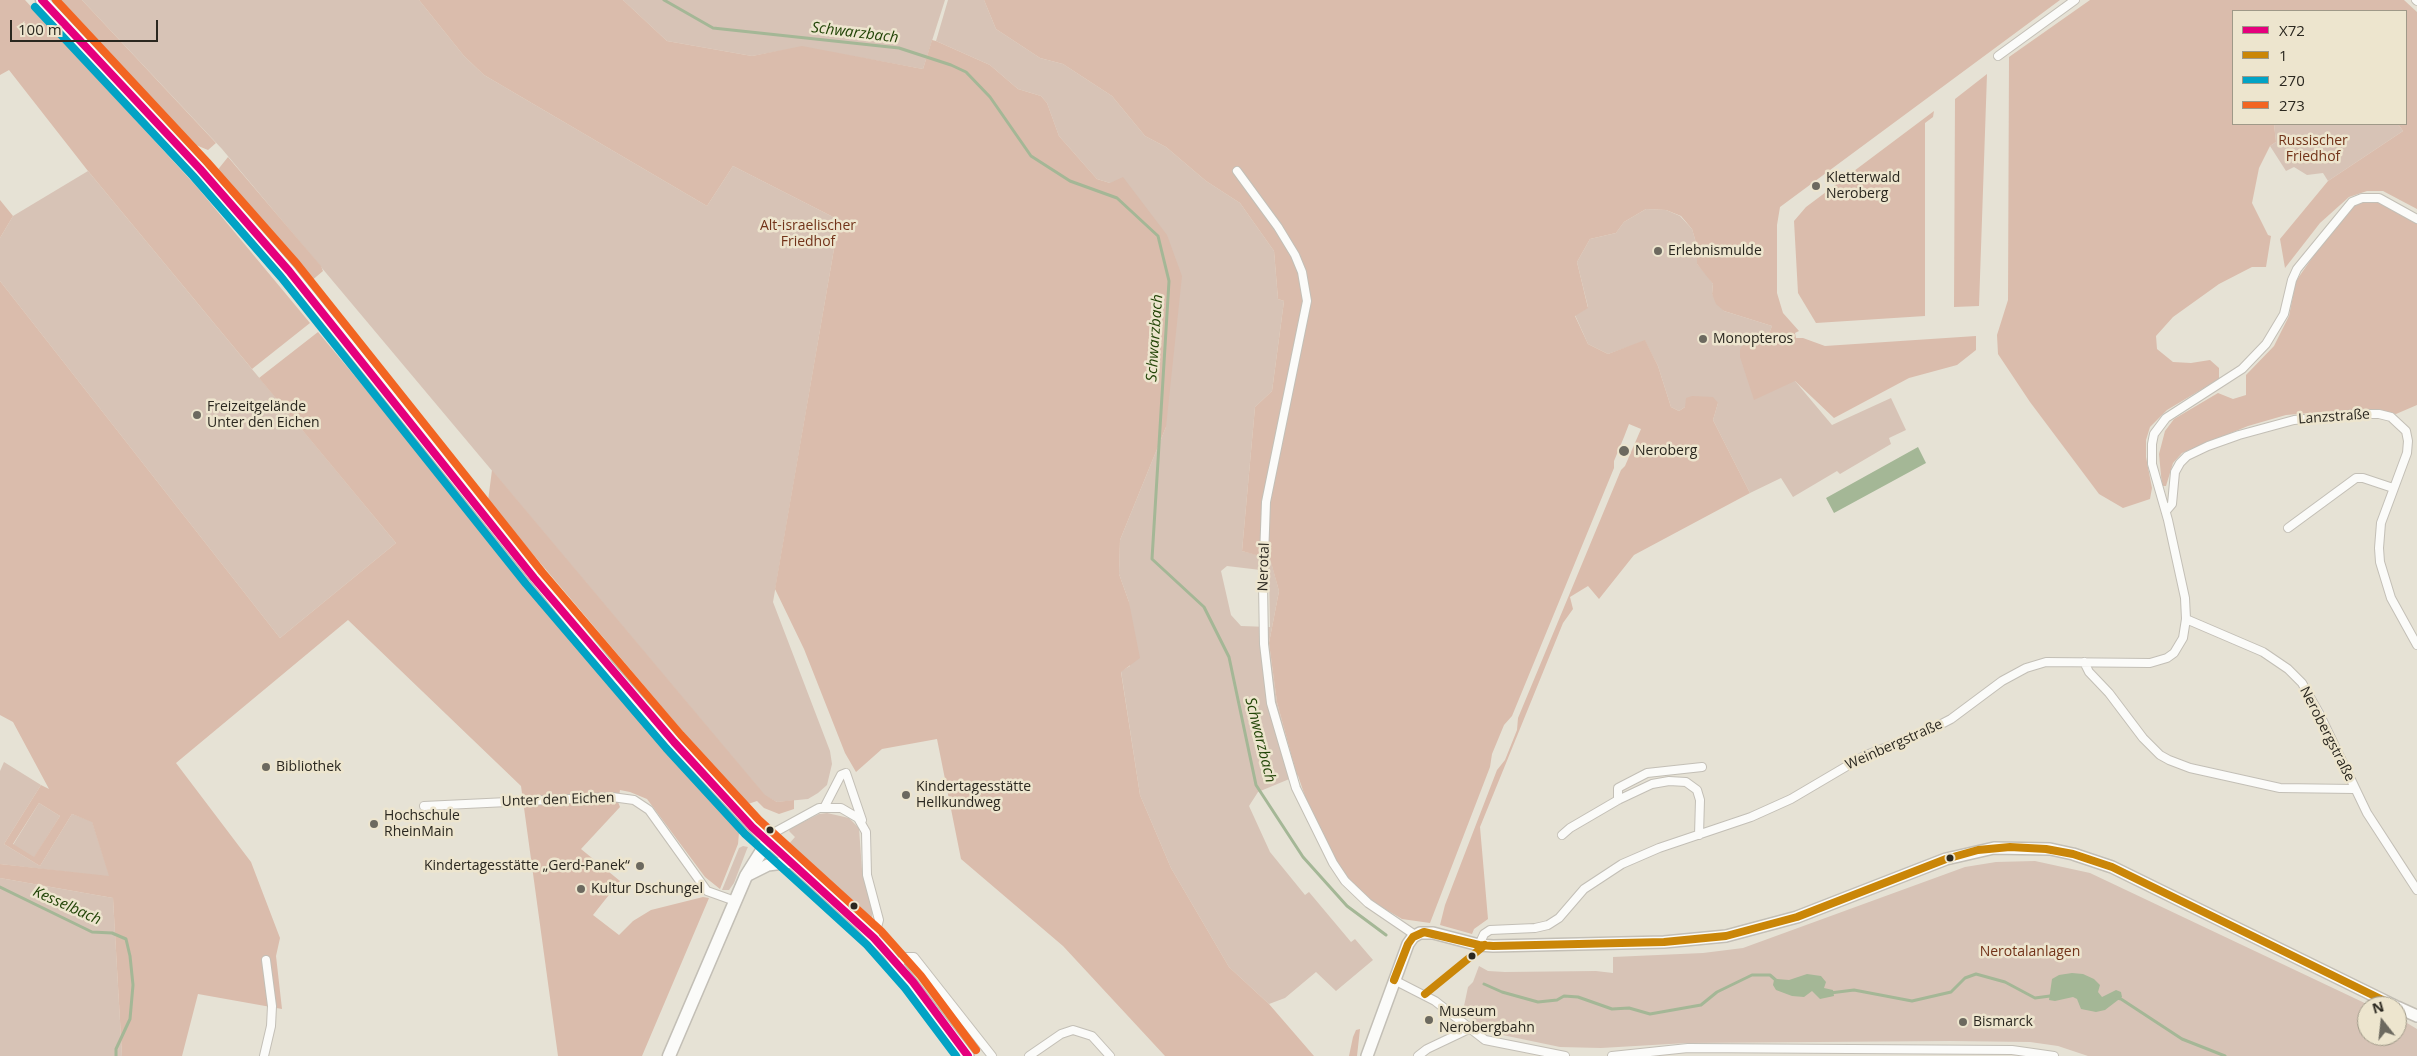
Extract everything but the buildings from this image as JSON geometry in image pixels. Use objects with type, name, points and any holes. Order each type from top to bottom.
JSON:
[{"type":"main road","points":[[42,0],[200,169],[289,271],[608,667],[681,749],[768,841],[746,876],[669,1056]]},
{"type":"street","points":[[1998,56],[2076,0]]},
{"type":"street","name":"Nerotal","points":[[1237,172],[1278,227],[1295,255],[1302,272],[1307,301],[1266,502],[1263,584],[1264,644],[1271,704],[1296,788],[1333,863],[1354,891],[1415,935]]},
{"type":"street","points":[[2186,619],[2185,598],[2166,511],[2156,481],[2151,454],[2154,434],[2159,425],[2174,412],[2242,369],[2266,344],[2284,314],[2297,270],[2352,202],[2362,198],[2378,198],[2417,218]]},
{"type":"street","name":"Lanzstraße","points":[[2166,511],[2173,499],[2176,472],[2187,456],[2239,435],[2280,423],[2316,417],[2379,414],[2391,417],[2406,431],[2408,441],[2407,453],[2381,523],[2380,562],[2391,598],[2417,645]]},
{"type":"street","points":[[2288,528],[2356,478],[2364,478],[2393,488]]},
{"type":"street","name":"Weinbergstraße","points":[[1479,945],[1484,934],[1490,930],[1535,928],[1559,918],[1584,889],[1622,864],[1648,852],[1769,809],[1864,756],[1928,732],[1951,719],[2002,681],[2026,668],[2046,662],[2150,663],[2167,658],[2179,646],[2183,638],[2186,619]]},
{"type":"street","name":"Nerobergstraße","points":[[2186,619],[2256,648],[2288,669],[2312,699],[2354,789],[2384,842],[2417,890]]},
{"type":"street","points":[[2084,662],[2143,738],[2155,751],[2169,760],[2190,768],[2280,788],[2354,789]]},
{"type":"street","points":[[1618,800],[1618,788],[1647,773],[1702,767]]},
{"type":"street","points":[[825,806],[841,775],[846,773],[866,832],[868,875],[879,920],[874,938]]},
{"type":"street","points":[[1562,835],[1570,828],[1618,800],[1662,782],[1678,781],[1694,786],[1700,800],[1699,835]]},
{"type":"street","name":"Unter den Eichen","points":[[424,806],[612,797],[634,800],[649,810],[707,891],[735,901]]},
{"type":"street","points":[[863,824],[846,809],[825,806],[790,823],[777,831],[768,841],[874,938],[897,964],[968,1056]]},
{"type":"street","points":[[1368,1056],[1408,944],[1415,935],[1424,932],[1479,945],[1664,942],[1726,936],[1797,916],[1953,857],[1994,848],[2033,848],[2073,854],[2120,870],[2376,996]]},
{"type":"street","points":[[746,876],[768,865],[792,862]]},
{"type":"street","points":[[897,964],[906,957],[914,956],[992,1056]]},
{"type":"street","points":[[264,1056],[271,1026],[272,1006],[266,960]]},
{"type":"street","points":[[1394,980],[1435,1001],[1478,1036],[1495,1043],[1565,1056]]},
{"type":"street","points":[[1418,1056],[1427,1049],[1469,1029]]},
{"type":"street","points":[[1029,1056],[1061,1034],[1073,1030],[1092,1036],[1110,1056]]},
{"type":"street","points":[[1612,1056],[1688,1048],[2012,1050],[2054,1056]]},
{"type":"green space","name":"Alt-israelischer Friedhof","points":[[82,0],[419,0],[464,56],[484,75],[707,206],[733,166],[839,220],[773,602],[830,751],[832,764],[827,785],[808,799],[777,802],[765,796],[222,149]]},
{"type":"green space","points":[[623,0],[945,0],[923,69],[802,47],[752,56],[667,41]]},
{"type":"green space","points":[[948,0],[984,0],[996,29],[1040,58],[1063,64],[1112,96],[1145,136],[1166,147],[1206,181],[1240,203],[1274,251],[1278,299],[1284,301],[1272,391],[1255,407],[1242,551],[1270,558],[1279,591],[1269,643],[1277,702],[1292,758],[1299,775],[1258,792],[1249,806],[1270,852],[1305,895],[1309,892],[1351,942],[1355,939],[1373,960],[1336,991],[1316,972],[1285,998],[1269,1004],[1229,967],[1171,868],[1140,795],[1121,671],[1130,666],[1129,602],[1119,574],[1120,540],[1166,427],[1110,183],[1097,179],[1059,136],[1047,103],[1041,96],[1018,89],[990,65],[936,41]],"holes":[[[1227,566],[1269,571],[1270,627],[1241,626],[1231,615],[1221,571]]]},
{"type":"green space","name":"Russischer Friedhof","points":[[2274,125],[2399,125],[2403,131],[2328,181],[2323,173],[2307,175],[2294,167],[2286,171],[2270,146],[2276,142]]},
{"type":"green space","name":"Freizeitgelände Unter den Eichen","points":[[88,171],[396,543],[280,638],[0,281],[0,238],[13,216]]},
{"type":"green space","points":[[1646,209],[1666,210],[1680,216],[1692,229],[1697,246],[1697,264],[1713,284],[1712,294],[1724,311],[1772,326],[1770,331],[1743,345],[1795,381],[1832,425],[1891,398],[1906,430],[1889,438],[1891,444],[1840,474],[1837,471],[1793,497],[1781,478],[1750,493],[1713,420],[1718,403],[1685,407],[1679,411],[1671,407],[1658,366],[1645,341],[1608,354],[1588,344],[1575,315],[1588,307],[1577,262],[1590,239],[1616,233],[1624,222]]},
{"type":"green space","points":[[4,762],[41,785],[4,844],[40,866],[72,814],[92,821],[110,877],[0,864],[0,771]]},
{"type":"green space","points":[[39,803],[60,816],[34,858],[13,845]]},
{"type":"green space","points":[[827,813],[849,818],[859,828],[862,870],[873,910],[871,923],[787,846],[795,837],[789,831],[791,828],[819,814]]},
{"type":"green space","points":[[743,846],[748,847],[734,883],[729,890],[722,890],[739,848]]},
{"type":"green space","name":"Nerotalanlagen","points":[[2035,861],[2090,873],[2357,999],[2357,1046],[2407,1046],[2407,1023],[2417,1029],[2417,1056],[2088,1056],[2058,1046],[2030,1042],[1950,1041],[1687,1043],[1601,1048],[1560,1047],[1488,1032],[1467,1014],[1464,1006],[1468,987],[1473,982],[1479,966],[1488,971],[1505,972],[1596,971],[1613,973],[1613,957],[1703,953],[1743,948],[1965,867],[1996,862]]},
{"type":"green space","points":[[0,878],[113,898],[122,1056],[0,1056]]},
{"type":"shaded area","points":[[0,0],[25,0],[197,187],[310,323],[252,369],[88,171],[9,70],[0,75]]},
{"type":"shaded area","points":[[59,0],[82,0],[216,143],[208,150],[191,143]]},
{"type":"shaded area","points":[[419,0],[623,0],[667,41],[752,56],[802,46],[923,69],[932,40],[936,41],[990,65],[1018,89],[1041,96],[1047,103],[1059,136],[1097,179],[1110,183],[1123,177],[1167,235],[1182,276],[1166,427],[1120,540],[1119,574],[1129,602],[1140,658],[1121,672],[1140,795],[1171,868],[1229,967],[1269,1004],[1314,1056],[1165,1056],[1063,946],[961,859],[937,739],[882,749],[856,772],[845,753],[804,649],[775,589],[839,220],[733,166],[707,206],[484,75],[464,56]]},
{"type":"shaded area","points":[[984,0],[2060,0],[1780,207],[1777,225],[1777,293],[1783,313],[1799,331],[1795,333],[1796,338],[1803,338],[1825,346],[1976,336],[1976,350],[1957,365],[1909,378],[1834,418],[1795,381],[1754,400],[1740,357],[1740,349],[1743,345],[1770,331],[1772,326],[1724,311],[1716,304],[1712,294],[1713,284],[1697,264],[1697,246],[1692,229],[1681,216],[1666,210],[1646,209],[1624,222],[1616,233],[1590,239],[1577,262],[1588,308],[1575,316],[1588,344],[1608,354],[1645,340],[1658,366],[1671,407],[1679,411],[1685,407],[1686,398],[1692,396],[1713,397],[1718,403],[1713,420],[1750,493],[1634,555],[1599,599],[1588,586],[1570,597],[1573,609],[1563,623],[1480,827],[1488,919],[1474,929],[1472,934],[1440,925],[1445,905],[1497,770],[1505,760],[1517,730],[1518,718],[1621,470],[1625,466],[1641,429],[1629,424],[1614,461],[1614,468],[1512,716],[1504,725],[1492,754],[1490,767],[1430,923],[1402,919],[1366,898],[1343,873],[1308,805],[1292,758],[1277,702],[1269,643],[1279,591],[1270,559],[1242,551],[1255,407],[1272,391],[1284,301],[1278,299],[1274,251],[1240,203],[1206,181],[1166,147],[1145,136],[1112,96],[1063,64],[1040,58],[996,29]]},
{"type":"shaded area","points":[[2090,0],[2404,0],[2417,12],[2417,209],[2383,191],[2367,191],[2349,197],[2320,223],[2285,268],[2280,239],[2328,181],[2403,131],[2399,125],[2407,125],[2407,10],[2232,10],[2232,125],[2274,125],[2276,142],[2270,146],[2259,168],[2252,203],[2268,235],[2271,236],[2266,267],[2252,267],[2219,284],[2173,317],[2156,336],[2157,349],[2173,362],[2191,363],[2210,360],[2219,368],[2219,379],[2167,410],[2150,427],[2146,440],[2146,457],[2152,488],[2150,499],[2123,508],[2099,494],[2030,402],[1998,354],[1997,335],[2008,300],[2009,57]]},
{"type":"shaded area","points":[[1987,74],[1979,306],[1954,307],[1955,99]]},
{"type":"shaded area","points":[[1934,111],[1933,117],[1925,123],[1925,316],[1816,323],[1798,293],[1794,221],[1806,207]]},
{"type":"shaded area","points":[[228,157],[321,266],[323,271],[310,282],[216,172]]},
{"type":"shaded area","points":[[0,200],[13,216],[0,238]]},
{"type":"shaded area","points":[[2367,200],[2377,201],[2417,222],[2417,405],[2396,414],[2376,411],[2286,415],[2248,426],[2182,453],[2173,463],[2166,486],[2162,486],[2159,454],[2165,431],[2174,419],[2218,393],[2233,399],[2246,395],[2246,375],[2274,346],[2289,316],[2296,281],[2335,225],[2355,205]]},
{"type":"shaded area","points":[[0,281],[280,638],[396,543],[259,378],[318,332],[735,828],[739,833],[738,844],[720,889],[705,877],[647,799],[620,790],[618,802],[620,807],[581,849],[620,881],[593,915],[619,935],[633,921],[651,910],[703,897],[709,898],[642,1056],[558,1056],[521,786],[348,620],[176,763],[251,862],[280,938],[276,956],[282,1009],[198,994],[182,1056],[122,1056],[113,898],[0,878],[0,864],[109,876],[92,822],[72,814],[40,866],[4,844],[41,785],[49,789],[13,722],[0,715]],"holes":[[[39,803],[60,816],[34,857],[13,844]]]},
{"type":"shaded area","points":[[1918,447],[1926,463],[1834,513],[1826,498]]},
{"type":"shaded area","points":[[492,470],[765,795],[777,802],[794,800],[794,809],[779,814],[764,808],[757,801],[745,805],[488,501]]},
{"type":"shaded area","points":[[1807,974],[1821,976],[1826,982],[1824,988],[1833,990],[1834,996],[1820,999],[1812,991],[1804,997],[1792,996],[1776,990],[1773,985],[1774,980],[1777,979],[1789,980]]},
{"type":"shaded area","points":[[2083,974],[2094,979],[2100,985],[2098,992],[2102,997],[2116,990],[2121,992],[2122,997],[2105,1010],[2096,1012],[2081,1009],[2077,999],[2073,997],[2055,1001],[2049,1000],[2052,979],[2059,975]]},
{"type":"shaded area","points":[[1360,1029],[1357,1056],[1349,1056],[1353,1037],[1356,1030]]},
{"type":"waterway","name":"Schwarzbach","points":[[664,0],[713,28],[899,48],[951,65],[966,72],[990,97],[1031,156],[1070,181],[1117,198],[1158,236],[1169,281],[1152,559],[1204,607],[1229,657],[1256,785],[1303,857],[1347,906],[1386,935]]},
{"type":"waterway","name":"Kesselbach","points":[[0,887],[92,932],[112,933],[126,939],[133,985],[130,1019],[116,1049],[116,1056]]},
{"type":"waterway","name":"Schwarzbach","points":[[1830,993],[1854,990],[1912,1001],[1951,992],[1965,978],[1976,974],[2005,982],[2035,998],[2050,996]]},
{"type":"waterway","name":"Schwarzbach","points":[[1484,984],[1502,992],[1538,1002],[1557,1000],[1564,996],[1578,997],[1612,1009],[1629,1008],[1650,1014],[1701,1005],[1717,992],[1752,975],[1770,975],[1778,982]]},
{"type":"waterway","name":"Schwarzbach","points":[[2117,998],[2182,1039],[2225,1056]]},
{"type":"transit line","name":"X72","points":[[42,0],[200,169],[289,271],[534,578],[674,742],[752,827],[874,938],[913,982],[968,1056]]},
{"type":"transit line","name":"273","points":[[56,0],[207,162],[297,264],[542,572],[681,735],[759,820],[881,931],[921,976],[976,1050]]},
{"type":"transit line","name":"270","points":[[35,7],[193,176],[281,277],[526,584],[666,748],[745,834],[867,945],[905,988],[956,1056]]},
{"type":"transit line","name":"1","points":[[1394,980],[1408,944],[1413,937],[1424,932],[1479,945],[1493,946],[1664,942],[1726,936],[1797,917],[1946,859],[1978,850],[2010,847],[2046,849],[2073,854],[2112,867],[2375,996]]},
{"type":"transit line","name":"1","points":[[1425,994],[1485,945]]},
{"type":"place","name":"Kletterwald Neroberg","points":[[1816,186]]},
{"type":"place","name":"Erlebnismulde","points":[[1658,251]]},
{"type":"place","name":"Monopteros","points":[[1703,339]]},
{"type":"place","name":"Freizeitgelände Unter den Eichen","points":[[197,415]]},
{"type":"place","name":"Neroberg","points":[[1624,451]]},
{"type":"place","name":"Bibliothek","points":[[266,767]]},
{"type":"place","name":"Kindertagesstätte Hellkundweg","points":[[906,795]]},
{"type":"place","name":"Hochschule RheinMain","points":[[374,824]]},
{"type":"place","name":"Kindertagesstätte „Gerd-Panek“","points":[[640,866]]},
{"type":"place","name":"Kultur Dschungel","points":[[581,889]]},
{"type":"place","name":"Museum Nerobergbahn","points":[[1429,1020]]},
{"type":"place","name":"Bismarck","points":[[1963,1022]]}]
